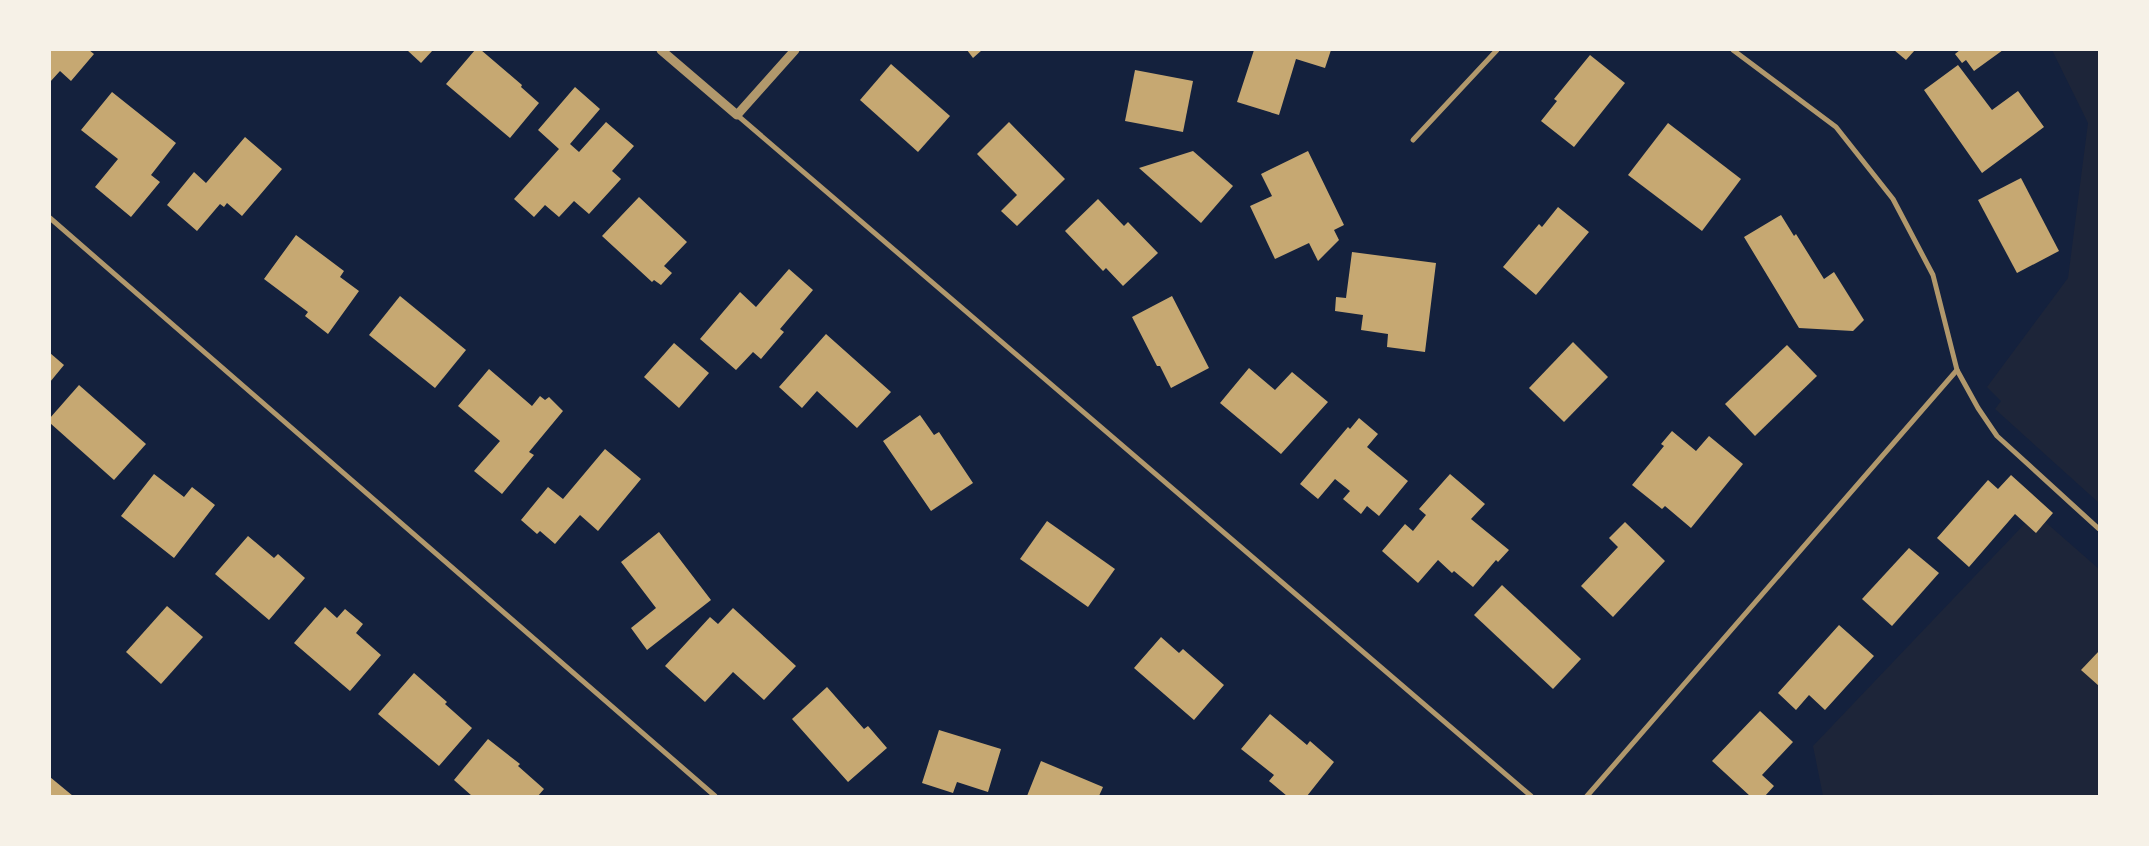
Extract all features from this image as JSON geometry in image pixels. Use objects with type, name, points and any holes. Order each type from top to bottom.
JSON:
[{"type":"street","points":[[661,50],[1531,796]]},
{"type":"street","points":[[737,115],[794,50]]},
{"type":"street","points":[[1412,140],[1497,50]]},
{"type":"street","points":[[1733,50],[1836,127],[1893,199],[1933,275],[1957,370],[1978,408],[1997,436],[2099,529]]},
{"type":"street","points":[[50,218],[715,796]]},
{"type":"street","points":[[1587,796],[1957,370]]},
{"type":"shaded area","points":[[2052,50],[2099,50],[2099,503],[1995,409],[2001,401],[1987,387],[2068,278],[2088,123]]},
{"type":"shaded area","points":[[2035,513],[2099,569],[2099,796],[1935,796],[1931,794],[1928,796],[1823,796],[1813,746]]},
{"type":"building","points":[[50,50],[89,50],[94,54],[71,81],[60,71],[50,82]]},
{"type":"building","points":[[407,50],[433,50],[421,63]]},
{"type":"building","points":[[475,50],[481,50],[522,85],[521,87],[539,103],[510,138],[446,84]]},
{"type":"building","points":[[967,50],[982,50],[973,58]]},
{"type":"building","points":[[1254,50],[1331,50],[1325,68],[1296,59],[1279,115],[1237,102]]},
{"type":"building","points":[[1894,50],[1915,50],[1906,60]]},
{"type":"building","points":[[1960,50],[2003,50],[1974,71],[1966,60],[1962,63],[1955,54]]},
{"type":"building","points":[[1590,55],[1625,83],[1574,147],[1541,121],[1557,101],[1554,99]]},
{"type":"building","points":[[891,64],[950,116],[918,152],[860,100]]},
{"type":"building","points":[[1958,65],[1992,110],[2018,91],[2044,127],[1982,173],[1924,90]]},
{"type":"building","points":[[1135,70],[1193,81],[1183,132],[1125,121]]},
{"type":"building","points":[[575,87],[600,109],[570,144],[579,152],[606,122],[634,146],[612,171],[621,179],[589,214],[574,201],[559,217],[545,205],[534,217],[514,199],[559,149],[538,130]]},
{"type":"building","points":[[112,92],[176,143],[151,175],[160,182],[131,217],[95,187],[118,159],[81,130]]},
{"type":"building","points":[[1009,122],[1065,179],[1017,226],[1001,211],[1017,195],[977,154]]},
{"type":"building","points":[[1668,123],[1741,179],[1702,231],[1628,175]]},
{"type":"building","points":[[245,137],[282,169],[242,216],[227,203],[224,207],[220,204],[197,231],[167,205],[194,172],[206,183]]},
{"type":"building","points":[[1193,151],[1233,186],[1201,223],[1139,168]]},
{"type":"building","points":[[1308,151],[1344,225],[1334,230],[1339,240],[1318,261],[1309,243],[1275,259],[1250,206],[1272,196],[1261,174]]},
{"type":"building","points":[[2021,178],[2059,251],[2017,273],[1978,200]]},
{"type":"building","points":[[639,197],[687,242],[664,266],[672,273],[661,285],[654,280],[652,282],[602,236]]},
{"type":"building","points":[[1098,199],[1124,226],[1128,222],[1158,253],[1123,286],[1106,268],[1103,271],[1065,231]]},
{"type":"building","points":[[1558,207],[1589,232],[1536,295],[1503,267],[1539,224],[1542,227]]},
{"type":"building","points":[[1781,215],[1794,236],[1796,234],[1824,279],[1834,272],[1864,320],[1853,331],[1799,328],[1744,237]]},
{"type":"building","points":[[296,235],[344,271],[340,277],[359,291],[328,334],[305,316],[308,312],[264,279]]},
{"type":"building","points":[[1352,252],[1436,263],[1425,352],[1387,347],[1388,334],[1361,330],[1363,315],[1335,311],[1336,297],[1346,298]]},
{"type":"building","points":[[789,269],[813,290],[780,329],[784,332],[761,359],[753,352],[736,370],[700,339],[740,292],[756,307]]},
{"type":"building","points":[[400,296],[466,350],[435,388],[369,335]]},
{"type":"building","points":[[1172,296],[1209,368],[1171,388],[1160,366],[1157,366],[1132,317]]},
{"type":"building","points":[[826,334],[891,392],[857,428],[817,391],[802,408],[779,387]]},
{"type":"building","points":[[1573,342],[1608,377],[1564,422],[1529,388]]},
{"type":"building","points":[[674,343],[709,373],[679,408],[644,377]]},
{"type":"building","points":[[1787,345],[1817,376],[1755,436],[1725,404]]},
{"type":"building","points":[[50,353],[64,365],[50,382]]},
{"type":"building","points":[[1249,368],[1275,390],[1292,372],[1328,402],[1281,454],[1220,403]]},
{"type":"building","points":[[489,369],[532,406],[540,396],[545,400],[549,397],[563,411],[529,452],[534,455],[502,494],[474,471],[500,441],[458,406]]},
{"type":"building","points":[[79,385],[146,444],[114,480],[50,423],[50,418]]},
{"type":"building","points":[[920,415],[934,435],[939,432],[973,483],[931,511],[883,441]]},
{"type":"building","points":[[1359,418],[1378,434],[1367,447],[1408,481],[1379,516],[1367,506],[1361,514],[1343,499],[1350,491],[1335,479],[1318,499],[1300,484],[1348,427],[1350,429]]},
{"type":"building","points":[[1672,431],[1696,451],[1709,436],[1743,464],[1691,528],[1665,506],[1662,509],[1632,485],[1664,446],[1661,444]]},
{"type":"building","points":[[605,449],[641,479],[598,531],[580,515],[555,544],[540,531],[537,534],[521,520],[548,487],[563,499]]},
{"type":"building","points":[[154,474],[184,497],[192,487],[215,505],[174,558],[121,516]]},
{"type":"building","points":[[1450,474],[1485,504],[1471,519],[1509,550],[1498,562],[1496,560],[1473,587],[1454,571],[1452,573],[1438,560],[1418,583],[1382,551],[1405,524],[1413,531],[1426,515],[1419,509]]},
{"type":"building","points":[[2011,475],[2053,513],[2036,533],[2015,514],[1969,567],[1937,538],[1988,480],[1998,489]]},
{"type":"building","points":[[1047,521],[1115,569],[1088,607],[1020,559]]},
{"type":"building","points":[[1625,522],[1665,561],[1613,617],[1581,586],[1618,547],[1609,538]]},
{"type":"building","points":[[659,532],[711,600],[647,650],[631,628],[656,608],[621,562]]},
{"type":"building","points":[[248,536],[274,558],[278,554],[305,578],[269,620],[215,574]]},
{"type":"building","points":[[1909,548],[1939,573],[1892,626],[1862,599]]},
{"type":"building","points":[[1502,585],[1581,659],[1553,689],[1474,615]]},
{"type":"building","points":[[167,606],[203,637],[161,684],[126,652]]},
{"type":"building","points":[[325,607],[337,618],[345,609],[363,624],[356,633],[381,655],[350,691],[294,643]]},
{"type":"building","points":[[733,608],[796,666],[764,700],[733,672],[705,702],[665,666],[710,617],[718,624]]},
{"type":"building","points":[[1839,625],[1874,656],[1825,710],[1809,695],[1796,710],[1778,693]]},
{"type":"building","points":[[1161,637],[1179,653],[1183,649],[1224,685],[1194,720],[1134,668]]},
{"type":"building","points":[[2099,651],[2099,686],[2081,670]]},
{"type":"building","points":[[414,673],[447,702],[445,704],[472,728],[439,766],[378,714]]},
{"type":"building","points":[[827,687],[864,729],[868,726],[887,748],[848,782],[792,719]]},
{"type":"building","points":[[1760,711],[1793,742],[1762,775],[1774,786],[1765,796],[1750,796],[1712,761]]},
{"type":"building","points":[[1270,714],[1307,745],[1310,741],[1334,762],[1307,796],[1287,796],[1269,781],[1274,775],[1241,749]]},
{"type":"building","points":[[939,730],[1001,749],[988,792],[957,782],[953,793],[922,783]]},
{"type":"building","points":[[488,739],[520,764],[518,766],[544,789],[538,796],[472,796],[454,780]]},
{"type":"building","points":[[1041,761],[1103,787],[1099,796],[1027,796]]},
{"type":"building","points":[[50,777],[73,796],[50,796]]}]
